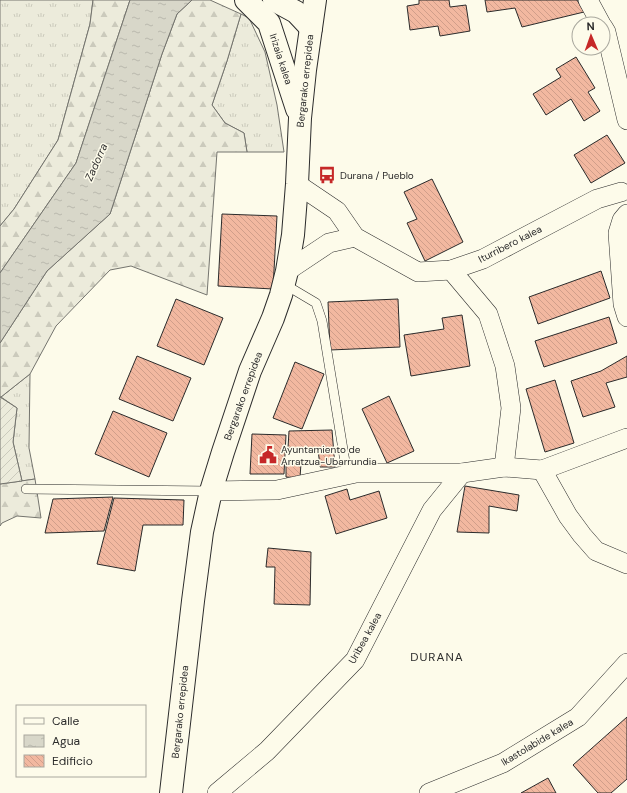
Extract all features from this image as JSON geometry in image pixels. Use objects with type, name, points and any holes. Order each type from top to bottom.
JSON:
[{"type":"street","name":"Irizaia kalea","points":[[246,0],[269,23],[300,118]]},
{"type":"street","name":"Bergarako errepidea","points":[[171,793],[202,532],[222,452],[250,371],[273,318],[286,277],[293,235],[300,118],[305,70],[315,0]]},
{"type":"street","points":[[588,0],[597,16]]},
{"type":"street","points":[[283,1],[311,28]]},
{"type":"street","name":"Irizaia kalea","points":[[269,23],[311,28]]},
{"type":"street","points":[[611,53],[627,120]]},
{"type":"street","name":"Iturribero kalea","points":[[297,184],[337,211],[354,236],[418,272],[451,270],[483,259],[624,184]]},
{"type":"street","points":[[624,184],[622,198],[627,210]]},
{"type":"street","points":[[627,214],[622,220],[618,233],[623,304],[627,317]]},
{"type":"street","points":[[286,277],[329,243],[354,236]]},
{"type":"street","points":[[451,270],[488,314],[505,366],[511,408],[504,467]]},
{"type":"street","points":[[212,491],[277,490],[356,473],[462,473],[504,467],[542,470],[627,438]]},
{"type":"street","points":[[542,470],[568,516],[596,551],[627,564]]},
{"type":"street","name":"Uribea kalea","points":[[217,793],[267,751],[355,660],[432,510],[462,473]]},
{"type":"street","name":"Ikastolabide kalea","points":[[428,793],[503,763],[578,717],[625,668]]},
{"type":"lane","points":[[286,277],[316,303],[322,321],[347,474]]},
{"type":"lane","points":[[26,490],[212,491]]},
{"type":"green space","points":[[0,0],[93,0],[90,24],[58,140],[14,209],[0,226]]},
{"type":"green space","points":[[93,0],[130,0],[76,163],[0,273],[0,226],[14,209],[58,140],[90,24]]},
{"type":"green space","points":[[192,0],[210,0],[241,14],[212,105],[225,123],[244,133],[247,152],[217,152],[207,295],[131,266],[110,270],[56,326],[30,374],[0,397],[0,343],[47,271],[110,214],[162,54],[177,14]]},
{"type":"green space","points":[[241,14],[249,18],[265,52],[277,105],[284,152],[247,152],[244,133],[225,123],[212,105]]},
{"type":"green space","points":[[30,374],[29,448],[35,479],[22,481],[13,442],[17,408],[1,397]]},
{"type":"green space","points":[[0,397],[17,408],[13,442],[22,481],[0,484]]},
{"type":"green space","points":[[35,479],[41,518],[17,516],[2,523],[0,526],[0,484]]},
{"type":"water","name":"Zadorra","points":[[130,0],[192,0],[177,14],[162,54],[110,214],[47,271],[0,343],[0,273],[76,163]]},
{"type":"building","points":[[419,0],[449,0],[450,7],[466,5],[470,31],[440,36],[438,26],[410,30],[407,6],[419,4]]},
{"type":"building","points":[[485,0],[577,0],[584,12],[522,27],[515,8],[487,12]]},
{"type":"building","points":[[576,57],[595,88],[588,92],[600,111],[584,121],[571,99],[546,115],[533,94],[561,77],[556,69]]},
{"type":"building","points":[[607,135],[625,163],[591,183],[574,155]]},
{"type":"building","points":[[432,179],[463,242],[425,261],[407,223],[417,219],[404,192]]},
{"type":"building","points":[[222,214],[277,216],[273,289],[218,286]]},
{"type":"building","points":[[601,271],[610,298],[538,324],[529,297]]},
{"type":"building","points":[[176,299],[223,318],[204,365],[157,346]]},
{"type":"building","points":[[398,299],[400,347],[330,350],[328,302]]},
{"type":"building","points":[[462,315],[470,366],[411,376],[404,335],[444,329],[442,318]]},
{"type":"building","points":[[609,317],[617,343],[544,367],[535,341]]},
{"type":"building","points":[[137,356],[191,378],[173,421],[119,399]]},
{"type":"building","points":[[627,356],[627,377],[606,383],[615,407],[583,417],[571,381],[601,371]]},
{"type":"building","points":[[295,362],[324,374],[302,429],[273,418]]},
{"type":"building","points":[[555,380],[574,443],[545,452],[526,389]]},
{"type":"building","points":[[389,396],[414,451],[387,463],[362,409]]},
{"type":"building","points":[[113,411],[167,433],[149,477],[95,454]]},
{"type":"building","points":[[332,430],[335,467],[320,467],[318,449],[288,448],[289,431]]},
{"type":"building","name":"Ayuntamiento de Arratzua-Ubarrundia","points":[[252,434],[286,435],[284,474],[250,474]]},
{"type":"building","points":[[286,463],[301,463],[300,478],[286,477]]},
{"type":"building","points":[[465,486],[519,495],[517,511],[489,506],[489,533],[457,532]]},
{"type":"building","points":[[347,489],[350,500],[379,491],[387,518],[336,534],[325,496]]},
{"type":"building","points":[[113,497],[104,531],[45,533],[53,499]]},
{"type":"building","points":[[114,498],[184,500],[183,525],[143,525],[135,571],[97,564]]},
{"type":"building","points":[[268,548],[311,552],[310,605],[274,604],[275,567],[266,567]]},
{"type":"building","points":[[627,717],[627,779],[611,793],[598,793],[573,765]]},
{"type":"building","points":[[548,778],[556,793],[521,793]]},
{"type":"place","name":"Durana / Pueblo","points":[[327,175]]},
{"type":"place","name":"Ayuntamiento de Arratzua-Ubarrundia","points":[[268,455]]},
{"type":"district","name":"DURANA","points":[[437,657]]}]
